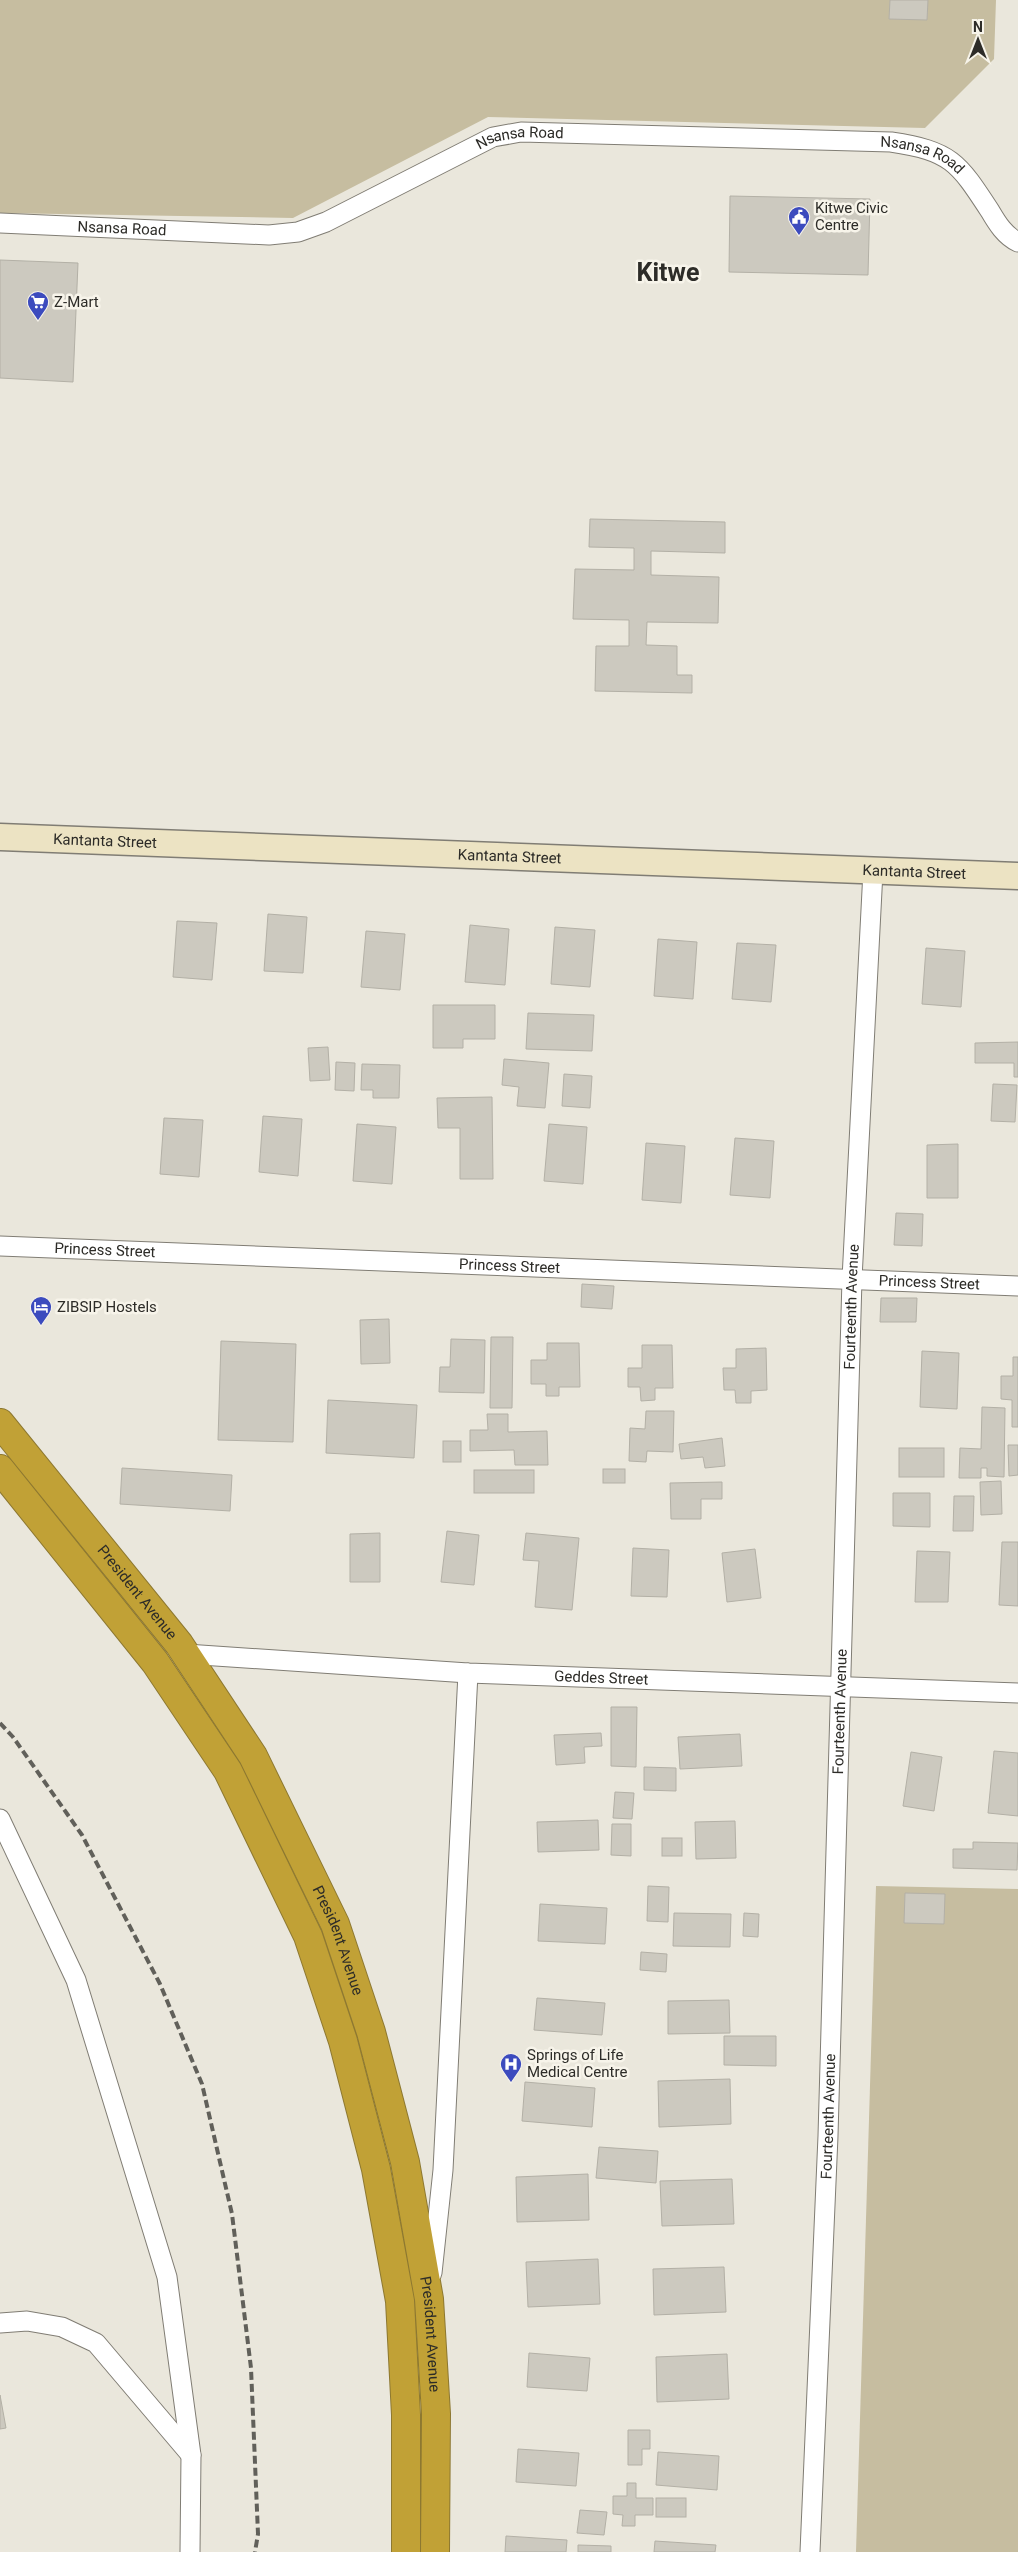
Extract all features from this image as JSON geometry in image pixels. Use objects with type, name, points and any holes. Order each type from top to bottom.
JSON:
[{"type":"highway","name":"President Avenue","points":[[0,1423],[104,1549],[186,1654],[253,1756],[335,1924],[372,2032],[405,2162],[429,2299],[436,2414],[435,2552]]},
{"type":"highway","name":"President Avenue","points":[[0,1469],[155,1662],[228,1771],[308,1936],[343,2041],[376,2169],[400,2301],[406,2415],[406,2552]]},
{"type":"street","name":"Nsansa Road","points":[[0,223],[269,235],[298,232],[326,222],[477,144],[493,137],[521,132],[891,142],[924,147],[951,160],[968,178],[1000,227],[1018,242]]},
{"type":"street","name":"Kantanta Street","points":[[0,837],[1018,876]]},
{"type":"street","name":"Fourteenth Avenue","points":[[810,2552],[828,2136],[852,1279],[873,871]]},
{"type":"street","name":"Princess Street","points":[[0,1246],[1018,1286]]},
{"type":"street","name":"Geddes Street","points":[[186,1654],[468,1672],[1018,1693]]},
{"type":"street","points":[[429,2299],[443,2170],[468,1672]]},
{"type":"street","points":[[0,1819],[76,1980],[167,2277],[191,2455],[190,2552]]},
{"type":"street","points":[[0,2323],[27,2322],[62,2327],[96,2343],[191,2455]]},
{"type":"shaded area","points":[[0,0],[996,0],[994,59],[925,128],[488,117],[293,218],[0,213]]},
{"type":"shaded area","points":[[876,1886],[1018,1889],[1018,2552],[856,2552]]},
{"type":"building","points":[[890,0],[928,0],[927,20],[889,19]]},
{"type":"building","name":"Kitwe Civic Centre","points":[[730,196],[870,199],[868,275],[729,272]]},
{"type":"building","name":"Z-Mart","points":[[0,260],[78,263],[73,382],[0,378]]},
{"type":"building","points":[[590,519],[725,522],[725,553],[651,551],[651,575],[719,577],[718,623],[647,622],[646,645],[677,646],[677,675],[692,675],[692,693],[595,691],[596,646],[629,646],[629,620],[573,619],[575,569],[634,570],[634,548],[589,547]]},
{"type":"building","points":[[268,914],[307,917],[303,973],[264,971]]},
{"type":"building","points":[[177,921],[217,923],[212,980],[173,977]]},
{"type":"building","points":[[470,925],[509,929],[505,985],[465,982]]},
{"type":"building","points":[[555,927],[595,930],[590,987],[551,984]]},
{"type":"building","points":[[366,931],[405,934],[400,990],[361,987]]},
{"type":"building","points":[[658,939],[697,942],[693,999],[654,996]]},
{"type":"building","points":[[737,943],[776,945],[771,1002],[732,999]]},
{"type":"building","points":[[926,948],[965,951],[961,1007],[922,1004]]},
{"type":"building","points":[[433,1005],[495,1005],[495,1039],[463,1039],[463,1048],[433,1048]]},
{"type":"building","points":[[528,1013],[594,1015],[592,1051],[526,1049]]},
{"type":"building","points":[[1018,1042],[1018,1077],[1014,1077],[1014,1063],[975,1063],[975,1043]]},
{"type":"building","points":[[328,1047],[330,1080],[310,1081],[308,1048]]},
{"type":"building","points":[[504,1059],[549,1063],[545,1108],[517,1106],[519,1087],[502,1085]]},
{"type":"building","points":[[336,1062],[355,1063],[354,1091],[335,1090]]},
{"type":"building","points":[[362,1064],[400,1065],[399,1098],[373,1098],[373,1090],[361,1090]]},
{"type":"building","points":[[564,1074],[592,1076],[590,1108],[562,1106]]},
{"type":"building","points":[[993,1084],[1017,1085],[1015,1122],[991,1121]]},
{"type":"building","points":[[492,1097],[493,1179],[460,1179],[460,1128],[438,1128],[437,1098]]},
{"type":"building","points":[[263,1116],[302,1119],[298,1176],[259,1172]]},
{"type":"building","points":[[164,1118],[203,1120],[199,1177],[160,1174]]},
{"type":"building","points":[[357,1124],[396,1127],[392,1184],[353,1181]]},
{"type":"building","points":[[549,1124],[587,1127],[583,1184],[544,1181]]},
{"type":"building","points":[[735,1138],[774,1141],[770,1198],[730,1195]]},
{"type":"building","points":[[646,1143],[685,1146],[681,1203],[642,1200]]},
{"type":"building","points":[[958,1144],[958,1198],[927,1198],[927,1145]]},
{"type":"building","points":[[896,1213],[923,1214],[922,1246],[894,1245]]},
{"type":"building","points":[[582,1284],[614,1286],[612,1309],[581,1307]]},
{"type":"building","points":[[881,1298],[917,1298],[916,1322],[880,1322]]},
{"type":"building","points":[[389,1319],[390,1363],[361,1364],[360,1320]]},
{"type":"building","points":[[491,1337],[513,1337],[512,1408],[490,1408]]},
{"type":"building","points":[[451,1339],[485,1340],[484,1393],[439,1392],[440,1367],[450,1367]]},
{"type":"building","points":[[221,1341],[296,1344],[293,1442],[218,1440]]},
{"type":"building","points":[[547,1343],[579,1343],[580,1387],[559,1387],[559,1396],[546,1396],[546,1384],[531,1384],[531,1360],[547,1360]]},
{"type":"building","points":[[642,1345],[672,1345],[673,1388],[655,1388],[655,1400],[641,1401],[640,1387],[628,1387],[628,1368],[642,1368]]},
{"type":"building","points":[[766,1348],[767,1390],[751,1391],[751,1403],[736,1403],[735,1390],[724,1390],[723,1368],[736,1368],[736,1349]]},
{"type":"building","points":[[922,1351],[959,1353],[957,1409],[920,1407]]},
{"type":"building","points":[[1013,1357],[1018,1357],[1018,1427],[1012,1427],[1012,1400],[1001,1399],[1001,1376],[1013,1376]]},
{"type":"building","points":[[328,1400],[417,1405],[414,1458],[326,1453]]},
{"type":"building","points":[[982,1407],[1005,1408],[1004,1477],[987,1476],[987,1468],[981,1468],[981,1478],[959,1478],[960,1448],[981,1449]]},
{"type":"building","points":[[646,1411],[674,1411],[673,1452],[647,1451],[646,1462],[629,1461],[630,1428],[645,1429]]},
{"type":"building","points":[[487,1414],[508,1414],[508,1432],[547,1431],[548,1465],[515,1465],[514,1450],[470,1451],[470,1430],[488,1430]]},
{"type":"building","points":[[722,1438],[725,1466],[705,1468],[703,1457],[681,1459],[679,1444]]},
{"type":"building","points":[[443,1441],[461,1441],[461,1462],[443,1462]]},
{"type":"building","points":[[1008,1445],[1018,1445],[1018,1475],[1009,1476]]},
{"type":"building","points":[[899,1448],[944,1448],[944,1477],[899,1477]]},
{"type":"building","points":[[122,1468],[232,1475],[230,1511],[120,1504]]},
{"type":"building","points":[[603,1469],[625,1469],[625,1483],[603,1483]]},
{"type":"building","points":[[474,1470],[534,1470],[534,1493],[474,1493]]},
{"type":"building","points":[[1001,1481],[1002,1514],[981,1515],[980,1482]]},
{"type":"building","points":[[722,1482],[722,1499],[701,1499],[701,1519],[671,1519],[670,1483]]},
{"type":"building","points":[[893,1493],[930,1493],[930,1527],[893,1526]]},
{"type":"building","points":[[954,1496],[974,1496],[973,1531],[953,1531]]},
{"type":"building","points":[[447,1531],[479,1535],[474,1585],[441,1582]]},
{"type":"building","points":[[380,1533],[380,1582],[350,1582],[350,1534]]},
{"type":"building","points":[[526,1533],[579,1538],[572,1610],[535,1607],[539,1561],[523,1560]]},
{"type":"building","points":[[1002,1542],[1018,1542],[1018,1606],[999,1605]]},
{"type":"building","points":[[633,1548],[669,1550],[667,1597],[631,1596]]},
{"type":"building","points":[[755,1549],[761,1598],[727,1602],[722,1553]]},
{"type":"building","points":[[917,1551],[950,1552],[948,1602],[915,1602]]},
{"type":"building","points":[[611,1707],[637,1707],[636,1767],[611,1766]]},
{"type":"building","points":[[601,1733],[602,1746],[584,1747],[585,1763],[556,1765],[554,1735]]},
{"type":"building","points":[[740,1734],[742,1766],[680,1769],[678,1737]]},
{"type":"building","points":[[994,1751],[1018,1753],[1018,1816],[988,1813]]},
{"type":"building","points":[[911,1752],[942,1757],[934,1811],[903,1806]]},
{"type":"building","points":[[644,1767],[676,1768],[676,1791],[644,1790]]},
{"type":"building","points":[[615,1792],[634,1793],[632,1819],[613,1818]]},
{"type":"building","points":[[598,1820],[599,1850],[538,1852],[537,1822]]},
{"type":"building","points":[[735,1821],[736,1858],[696,1859],[695,1822]]},
{"type":"building","points":[[612,1824],[631,1824],[631,1856],[611,1855]]},
{"type":"building","points":[[662,1838],[682,1838],[682,1856],[662,1856]]},
{"type":"building","points":[[973,1842],[1018,1843],[1017,1870],[953,1868],[953,1849],[973,1849]]},
{"type":"building","points":[[648,1886],[669,1887],[668,1922],[647,1921]]},
{"type":"building","points":[[905,1893],[945,1894],[944,1924],[904,1923]]},
{"type":"building","points":[[540,1904],[607,1908],[605,1944],[538,1941]]},
{"type":"building","points":[[674,1913],[731,1914],[730,1947],[673,1946]]},
{"type":"building","points":[[744,1913],[759,1914],[758,1937],[743,1936]]},
{"type":"building","points":[[641,1952],[667,1954],[666,1972],[640,1970]]},
{"type":"building","points":[[537,1998],[605,2003],[602,2035],[534,2030]]},
{"type":"building","points":[[729,2000],[730,2033],[668,2034],[668,2001]]},
{"type":"building","points":[[724,2036],[776,2036],[776,2066],[724,2065]]},
{"type":"building","points":[[730,2079],[731,2124],[659,2127],[658,2081]]},
{"type":"building","points":[[525,2082],[595,2088],[592,2127],[522,2121]]},
{"type":"building","points":[[599,2147],[658,2151],[656,2183],[596,2178]]},
{"type":"building","points":[[588,2174],[589,2220],[517,2222],[516,2177]]},
{"type":"building","points":[[732,2179],[734,2224],[662,2226],[660,2181]]},
{"type":"building","points":[[598,2259],[600,2304],[528,2307],[526,2262]]},
{"type":"building","points":[[724,2267],[726,2312],[654,2315],[653,2269]]},
{"type":"building","points":[[529,2353],[590,2358],[587,2391],[527,2387]]},
{"type":"building","points":[[727,2354],[729,2399],[657,2402],[656,2357]]},
{"type":"building","points":[[0,2395],[6,2428],[0,2429]]},
{"type":"building","points":[[628,2430],[650,2430],[650,2449],[642,2449],[642,2465],[628,2465]]},
{"type":"building","points":[[518,2449],[579,2453],[576,2486],[516,2482]]},
{"type":"building","points":[[658,2452],[719,2456],[717,2490],[656,2485]]},
{"type":"building","points":[[627,2483],[636,2483],[636,2498],[653,2498],[653,2515],[635,2515],[635,2526],[622,2526],[623,2515],[613,2514],[613,2496],[627,2496]]},
{"type":"building","points":[[656,2498],[686,2498],[686,2517],[656,2517]]},
{"type":"building","points":[[580,2510],[607,2512],[604,2535],[577,2533]]},
{"type":"building","points":[[506,2536],[567,2540],[566,2552],[505,2552]]},
{"type":"building","points":[[655,2541],[716,2545],[715,2552],[654,2552]]},
{"type":"building","points":[[578,2545],[611,2546],[611,2552],[578,2552]]},
{"type":"railway","points":[[0,1723],[13,1737],[82,1835],[160,1984],[202,2084],[232,2214],[251,2368],[258,2534],[255,2552]]},
{"type":"place","name":"Kitwe Civic Centre","points":[[799,236]]},
{"type":"place","name":"Z-Mart","points":[[38,321]]},
{"type":"place","name":"ZIBSIP Hostels","points":[[41,1326]]},
{"type":"place","name":"Springs of Life Medical Centre","points":[[511,2083]]},
{"type":"district","name":"Kitwe","points":[[668,272]]}]
